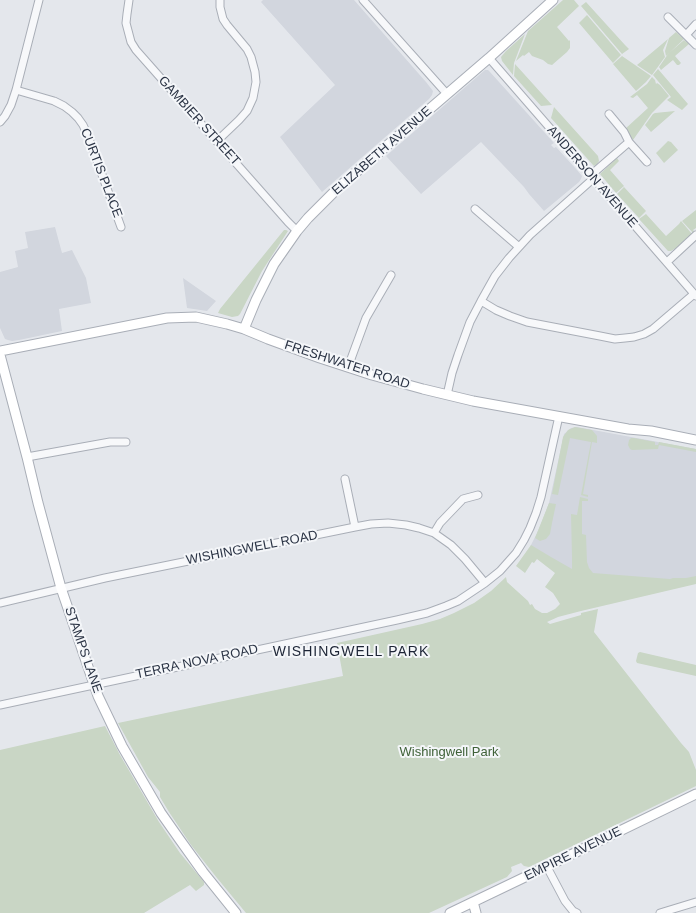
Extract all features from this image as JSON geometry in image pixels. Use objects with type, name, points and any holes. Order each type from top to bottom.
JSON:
[{"type":"main road","name":"ELIZABETH AVENUE","points":[[244,329],[267,276],[279,255],[297,231],[323,203],[340,186],[553,0]]},
{"type":"main road","name":"FRESHWATER ROAD","points":[[0,351],[166,318],[196,317],[244,329],[268,339],[401,384],[473,401],[696,440]]},
{"type":"main road","name":"STAMPS LANE","points":[[0,355],[61,588],[94,684],[104,708],[122,746],[161,813],[203,872],[236,913]]},
{"type":"main road","name":"EMPIRE AVENUE","points":[[450,913],[696,794]]},
{"type":"main road","points":[[473,902],[476,913]]},
{"type":"street","points":[[0,122],[11,105],[16,90],[39,0]]},
{"type":"street","name":"GAMBIER STREET","points":[[129,0],[126,23],[131,42],[136,50],[297,231]]},
{"type":"street","points":[[216,141],[247,111],[253,98],[256,82],[251,57],[247,49],[223,19],[220,0]]},
{"type":"street","points":[[363,0],[447,94]]},
{"type":"street","points":[[668,17],[696,45]]},
{"type":"street","points":[[686,35],[696,24]]},
{"type":"street","name":"ANDERSON AVENUE","points":[[488,58],[695,295]]},
{"type":"street","name":"CURTIS PLACE","points":[[16,90],[54,101],[64,106],[78,118],[88,136],[121,227]]},
{"type":"street","points":[[609,114],[624,132],[629,142],[647,162]]},
{"type":"street","points":[[447,395],[452,373],[470,322],[480,301],[495,276],[519,247],[540,226],[629,142]]},
{"type":"street","points":[[476,209],[519,247]]},
{"type":"street","points":[[667,262],[696,235]]},
{"type":"street","points":[[348,367],[366,318],[391,274]]},
{"type":"street","points":[[480,301],[496,310],[527,322],[600,336],[620,338],[634,337],[653,329],[695,295]]},
{"type":"street","name":"TERRA NOVA ROAD","points":[[0,705],[427,613],[458,600],[485,583],[509,562],[516,553],[530,528],[541,497],[559,416]]},
{"type":"street","points":[[27,457],[110,442],[126,442]]},
{"type":"street","points":[[345,479],[355,526]]},
{"type":"street","points":[[434,533],[440,523],[463,499],[478,495]]},
{"type":"street","name":"WISHINGWELL ROAD","points":[[0,603],[104,578],[355,526],[388,523],[406,525],[434,533],[451,545],[485,583]]},
{"type":"street","points":[[547,867],[565,901],[573,911],[577,913]]},
{"type":"street","points":[[660,913],[696,902]]},
{"type":"shaded area","points":[[263,0],[354,0],[433,91],[429,99],[322,192],[280,137],[335,85],[261,2]]},
{"type":"shaded area","points":[[485,70],[490,72],[554,143],[551,145],[554,148],[556,147],[582,176],[579,182],[544,211],[524,187],[481,142],[421,194],[386,156]]},
{"type":"shaded area","points":[[55,227],[62,253],[72,250],[86,278],[91,303],[59,309],[62,331],[12,341],[5,339],[0,328],[0,272],[18,267],[15,251],[28,248],[25,232]]},
{"type":"shaded area","points":[[183,278],[216,301],[207,311],[187,308]]},
{"type":"shaded area","points":[[577,427],[696,449],[696,579],[570,579],[530,547],[540,527],[549,503],[564,434],[571,428]]},
{"type":"green space","points":[[563,0],[574,0],[579,6],[557,27],[569,41],[570,40],[570,48],[567,52],[552,65],[532,56],[529,52],[516,61],[528,31]]},
{"type":"green space","points":[[586,2],[629,49],[622,54],[581,6]]},
{"type":"green space","points":[[587,15],[621,55],[613,63],[579,23]]},
{"type":"green space","points":[[676,32],[684,39],[666,56],[665,51],[669,38]]},
{"type":"green space","points":[[525,34],[514,63],[513,75],[502,61],[501,57]]},
{"type":"green space","points":[[668,39],[663,50],[665,57],[652,75],[637,65]]},
{"type":"green space","points":[[684,40],[689,44],[675,56],[681,63],[677,65],[673,60],[661,70],[659,67],[668,54]]},
{"type":"green space","points":[[622,56],[651,76],[636,91],[613,64]]},
{"type":"green space","points":[[515,64],[552,105],[541,106],[514,76]]},
{"type":"green space","points":[[658,69],[688,104],[682,110],[667,100],[671,97],[653,75]]},
{"type":"green space","points":[[652,77],[656,84],[657,83],[660,85],[669,96],[652,113],[633,140],[625,129],[648,108],[637,95],[633,98],[630,97],[647,84]]},
{"type":"green space","points":[[554,107],[598,156],[599,161],[597,164],[594,166],[593,165],[551,118]]},
{"type":"green space","points":[[675,111],[651,132],[645,125],[655,113]]},
{"type":"green space","points":[[668,141],[671,142],[678,150],[664,163],[656,153]]},
{"type":"green space","points":[[617,158],[619,161],[610,170],[624,186],[616,193],[600,174]]},
{"type":"green space","points":[[624,187],[646,211],[639,218],[617,194]]},
{"type":"green space","points":[[696,210],[696,228],[693,230],[693,233],[682,221]]},
{"type":"green space","points":[[646,214],[666,236],[681,221],[692,234],[676,248],[668,251],[639,219]]},
{"type":"green space","points":[[284,230],[288,231],[262,271],[240,314],[232,317],[218,313],[220,309]]},
{"type":"green space","points":[[575,427],[592,430],[597,436],[597,443],[592,442],[583,494],[588,495],[588,497],[581,495],[591,442],[570,438],[558,495],[552,494],[563,437],[568,430]]},
{"type":"green space","points":[[631,438],[655,442],[655,445],[658,445],[659,442],[696,449],[696,452],[659,445],[658,449],[632,450],[628,445]]},
{"type":"green space","name":"Wishingwell Park","points":[[580,497],[588,499],[588,501],[582,501],[582,534],[586,535],[587,562],[593,573],[670,579],[696,576],[696,584],[581,611],[558,617],[547,622],[550,624],[581,615],[581,613],[598,609],[594,632],[689,752],[696,770],[696,786],[529,867],[524,866],[521,863],[511,867],[512,871],[507,877],[429,913],[246,913],[191,845],[160,797],[160,792],[148,777],[118,723],[343,676],[337,643],[440,619],[474,603],[491,591],[506,577],[507,582],[528,601],[530,605],[532,604],[535,609],[542,613],[547,613],[555,609],[560,604],[553,593],[545,587],[555,573],[537,559],[534,563],[532,562],[525,573],[516,566],[531,545],[572,569],[571,514],[577,515]]},
{"type":"green space","points":[[549,503],[556,504],[550,534],[546,539],[540,541],[535,538]]},
{"type":"green space","points":[[640,652],[696,665],[696,676],[637,663],[638,653]]},
{"type":"green space","points":[[105,726],[159,822],[180,853],[204,882],[204,885],[196,891],[190,885],[144,913],[0,913],[0,750]]},
{"type":"district","name":"WISHINGWELL PARK","points":[[351,652]]}]
